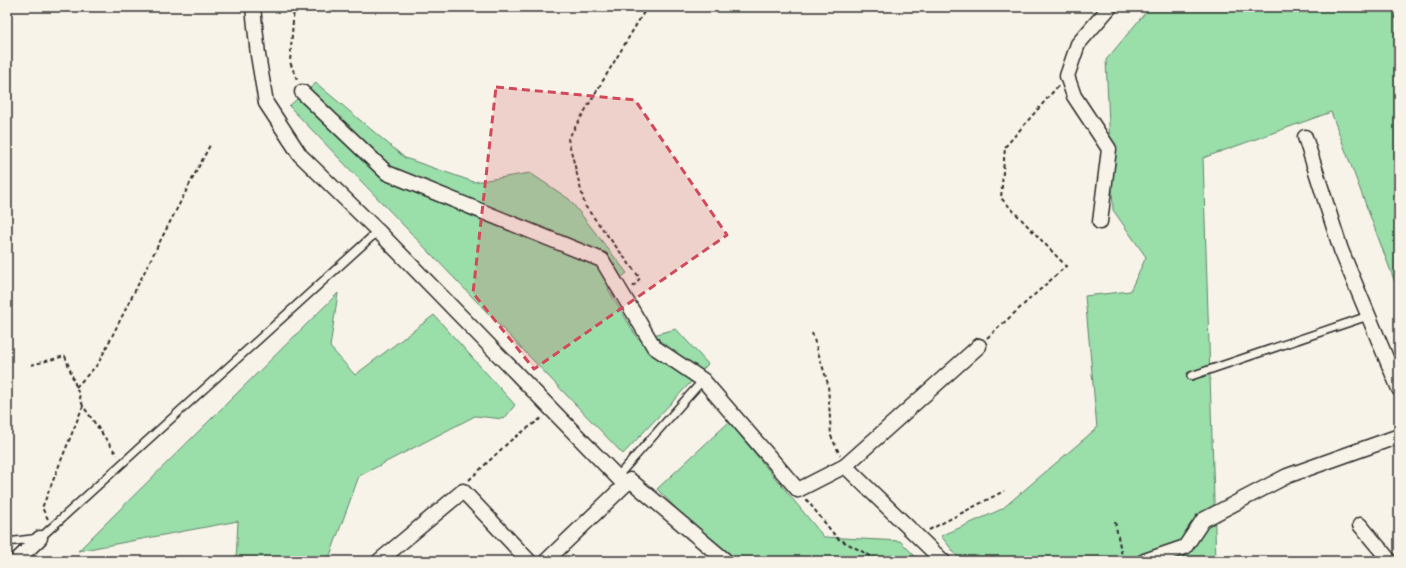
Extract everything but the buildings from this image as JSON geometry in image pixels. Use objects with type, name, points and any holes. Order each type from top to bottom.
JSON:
[{"type":"street","points":[[253,7],[258,55],[266,103],[300,155],[378,231],[621,481]]},
{"type":"street","points":[[1100,222],[1109,149],[1074,96],[1067,76],[1078,44],[1110,7]]},
{"type":"street","points":[[302,92],[387,173],[602,260],[654,347],[703,380],[798,490],[845,466],[979,346]]},
{"type":"street","points":[[1305,137],[1341,250],[1399,389]]},
{"type":"street","points":[[1144,561],[1186,547],[1203,520],[1288,476],[1399,436]]},
{"type":"street","points":[[845,466],[943,561]]},
{"type":"street","points":[[546,561],[621,481],[630,480],[726,561]]},
{"type":"street","points":[[379,561],[463,491],[529,561]]},
{"type":"street","points":[[1360,525],[1390,561]]},
{"type":"street","points":[[16,561],[40,538]]},
{"type":"lane","points":[[7,542],[40,538],[378,231]]},
{"type":"lane","points":[[1191,376],[1368,316]]},
{"type":"lane","points":[[621,481],[703,380]]},
{"type":"path","points":[[294,7],[290,62],[302,92]]},
{"type":"path","points":[[625,298],[640,278],[585,206],[568,139],[648,7]]},
{"type":"path","points":[[979,346],[1066,266],[1001,198],[1005,147],[1067,76]]},
{"type":"path","points":[[76,387],[98,364],[210,146]]},
{"type":"path","points":[[812,333],[828,384],[831,436],[845,466]]},
{"type":"path","points":[[31,365],[65,356],[83,406],[122,464]]},
{"type":"path","points":[[52,527],[42,508],[83,406]]},
{"type":"path","points":[[463,491],[467,483],[510,441],[552,410]]},
{"type":"path","points":[[798,490],[837,538],[880,561]]},
{"type":"path","points":[[918,536],[1004,491]]},
{"type":"path","points":[[1115,522],[1123,561]]},
{"type":"highlighted area","points":[[496,87],[635,100],[727,235],[534,369],[473,293]]},
{"type":"green space","points":[[1150,7],[1399,7],[1399,293],[1331,112],[1203,158],[1216,561],[961,561],[941,536],[1002,509],[1097,428],[1085,296],[1130,291],[1146,257],[1113,210],[1106,60]]},
{"type":"green space","points":[[316,83],[405,158],[474,182],[530,173],[569,199],[627,273],[608,289],[638,339],[676,329],[708,364],[623,454],[289,106]]},
{"type":"green space","points":[[338,293],[330,347],[355,375],[434,315],[515,405],[504,419],[475,416],[359,476],[328,561],[236,561],[238,521],[78,551]]},
{"type":"green space","points":[[729,422],[824,537],[900,541],[920,561],[728,561],[657,489]]}]
